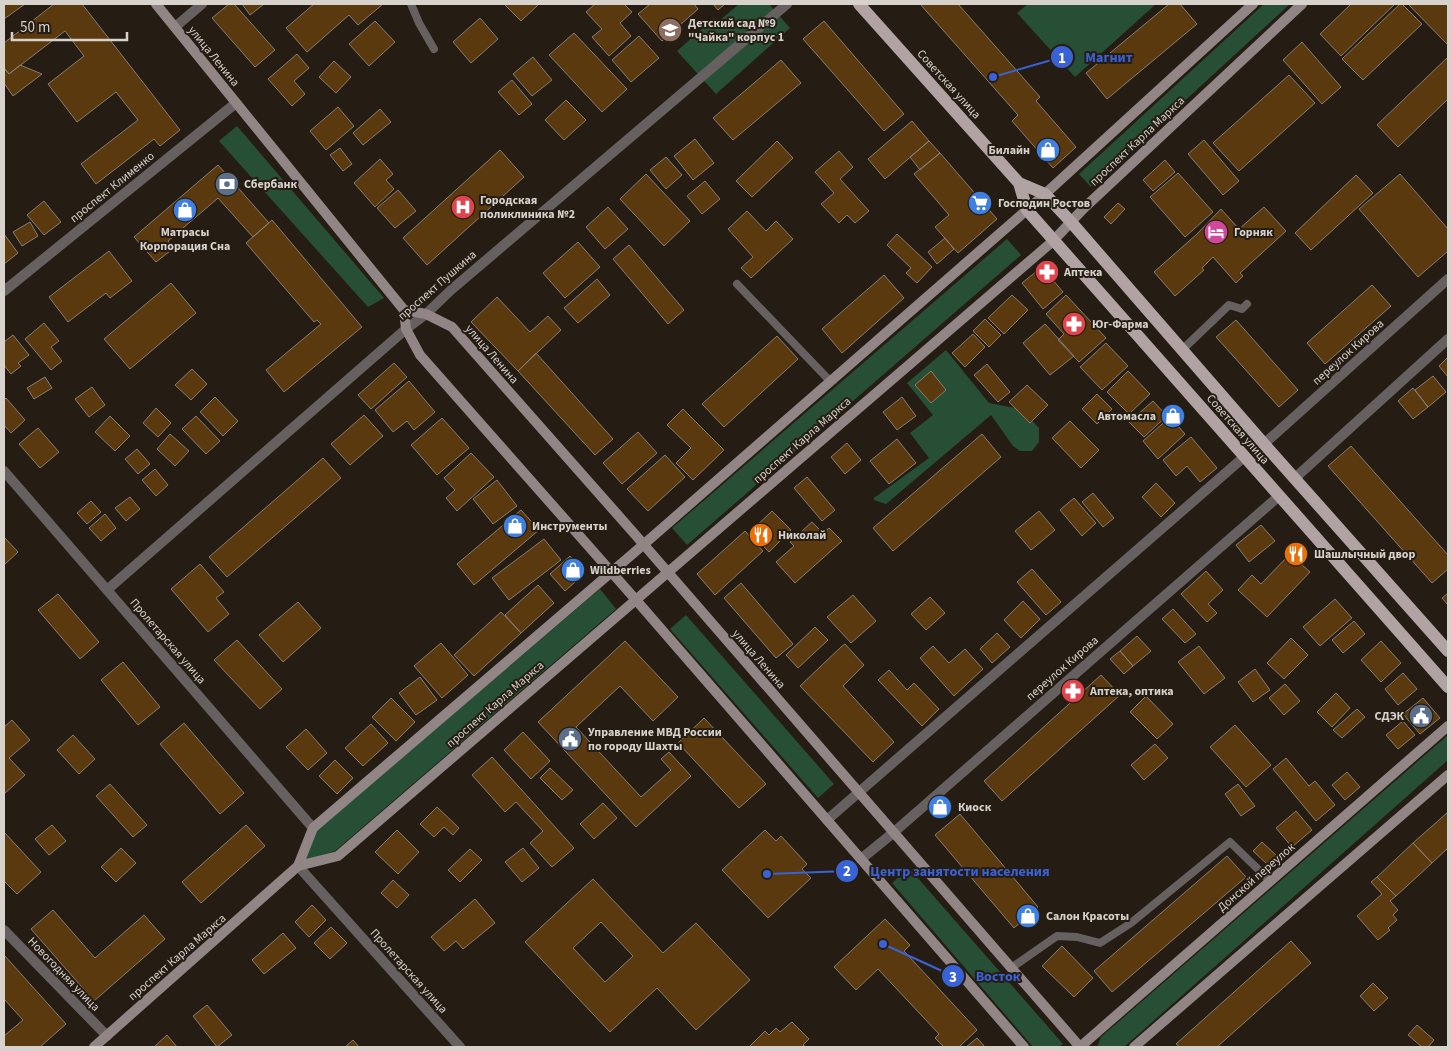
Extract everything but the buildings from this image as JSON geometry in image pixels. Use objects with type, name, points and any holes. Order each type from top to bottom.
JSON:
[{"type":"main road","name":"улица Ленина","points":[[156,4],[404,310],[426,314],[452,327],[1080,1047]]},
{"type":"main road","name":"Советская улица","points":[[859,4],[1019,183],[1045,194],[1071,222],[1264,444],[1448,651]]},
{"type":"main road","name":"проспект Карла Маркса","points":[[94,1047],[298,866],[313,828],[643,545],[1045,194],[1253,4]]},
{"type":"main road","name":"проспект Карла Маркса","points":[[298,866],[338,856],[1052,241],[1083,209],[1302,4]]},
{"type":"main road","name":"Советская улица","points":[[1019,183],[1026,210],[1052,241],[1448,687]]},
{"type":"main road","points":[[404,310],[406,329],[420,355],[636,600],[1024,1047]]},
{"type":"main road","name":"Донской переулок","points":[[1080,1047],[1448,726]]},
{"type":"main road","points":[[1134,1047],[1448,775]]},
{"type":"street","points":[[175,27],[202,4]]},
{"type":"street","name":"проспект Пушкина","points":[[108,590],[406,329],[426,314],[451,290],[787,4]]},
{"type":"street","name":"проспект Клименко","points":[[4,291],[236,103]]},
{"type":"street","name":"переулок Кирова","points":[[1264,444],[1448,279]]},
{"type":"street","points":[[1295,478],[1448,338]]},
{"type":"street","points":[[827,820],[1244,457]]},
{"type":"street","name":"Пролетарская улица","points":[[4,471],[313,828]]},
{"type":"street","name":"переулок Кирова","points":[[861,859],[1279,496]]},
{"type":"street","name":"Пролетарская улица","points":[[298,866],[460,1047]]},
{"type":"street","name":"Новогодняя улица","points":[[4,930],[107,1036]]},
{"type":"lane","points":[[411,4],[434,49]]},
{"type":"lane","points":[[738,284],[830,381]]},
{"type":"lane","points":[[1182,350],[1228,305],[1242,309],[1247,304]]},
{"type":"lane","points":[[1011,968],[1057,936],[1100,943],[1132,923],[1230,842],[1270,881]]},
{"type":"green space","points":[[739,4],[769,4],[790,28],[716,94],[677,51],[714,18],[718,22]]},
{"type":"green space","points":[[1028,4],[1156,4],[1075,77],[1017,13]]},
{"type":"green space","points":[[1264,4],[1290,4],[1091,187],[1079,174]]},
{"type":"green space","points":[[237,126],[384,298],[368,307],[219,141]]},
{"type":"green space","points":[[1007,239],[1021,255],[687,545],[672,528]]},
{"type":"green space","points":[[946,350],[989,403],[1021,409],[1039,428],[1039,442],[1032,451],[1020,451],[1013,446],[991,415],[886,504],[874,500],[874,498],[929,458],[910,433],[933,415],[907,383]]},
{"type":"green space","points":[[600,589],[616,609],[335,851],[305,860],[317,830]]},
{"type":"green space","points":[[686,615],[834,784],[818,798],[670,629]]},
{"type":"green space","points":[[1448,735],[1448,760],[1124,1047],[1097,1047],[1101,1037]]},
{"type":"green space","points":[[909,868],[1063,1044],[1059,1047],[1033,1047],[892,883]]},
{"type":"place","name":"Детский сад №9 \"Чайка\" корпус 1","points":[[670,30]]},
{"type":"place","name":"Магнит","points":[[993,77]]},
{"type":"place","name":"Билайн","points":[[1048,150]]},
{"type":"place","name":"Сбербанк","points":[[227,184]]},
{"type":"place","name":"Господин Ростов","points":[[980,203]]},
{"type":"place","name":"Городская поликлиника №2","points":[[463,207]]},
{"type":"place","name":"Матрасы Корпорация Сна","points":[[185,210]]},
{"type":"place","name":"Горняк","points":[[1216,232]]},
{"type":"place","name":"Аптека","points":[[1047,272]]},
{"type":"place","name":"Юг-Фарма","points":[[1074,324]]},
{"type":"place","name":"Автомасла","points":[[1173,416]]},
{"type":"place","name":"Инструменты","points":[[515,526]]},
{"type":"place","name":"Николай","points":[[761,535]]},
{"type":"place","name":"Шашлычный двор","points":[[1296,554]]},
{"type":"place","name":"Wildberries","points":[[573,570]]},
{"type":"place","name":"Аптека, оптика","points":[[1073,691]]},
{"type":"place","name":"СДЭК","points":[[1421,716]]},
{"type":"place","name":"Управление МВД России по городу Шахты","points":[[570,739]]},
{"type":"place","name":"Киоск","points":[[940,807]]},
{"type":"place","name":"Центр занятости населения","points":[[767,874]]},
{"type":"place","name":"Салон Красоты","points":[[1028,916]]},
{"type":"place","name":"Восток","points":[[883,944]]}]
